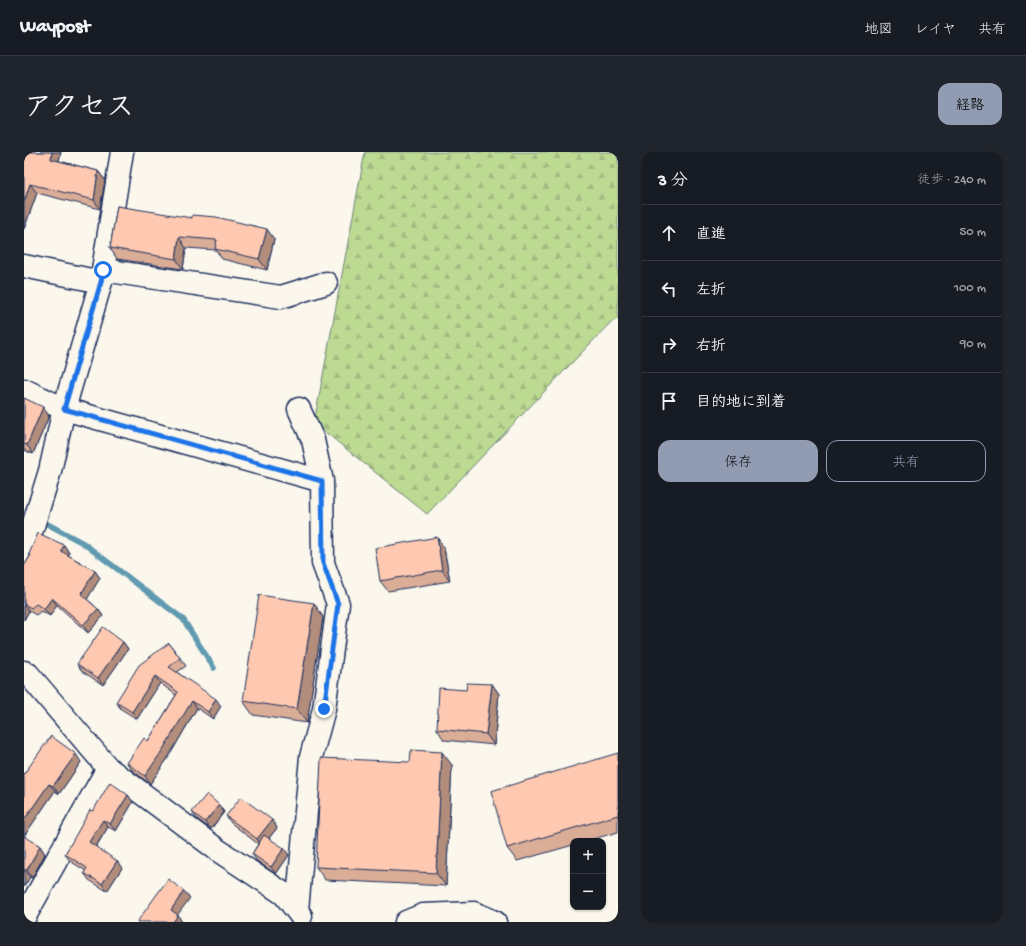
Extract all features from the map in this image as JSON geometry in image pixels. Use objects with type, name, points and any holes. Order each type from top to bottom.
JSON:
[{"type":"street","points":[[24,555],[50,471],[64,409],[102,276],[122,152]]},
{"type":"street","points":[[24,266],[281,297],[326,283]]},
{"type":"street","points":[[24,390],[64,409],[322,481]]},
{"type":"street","points":[[299,409],[313,440],[322,481],[323,563],[338,604],[324,709],[311,757],[301,916]]},
{"type":"street","points":[[24,672],[28,674],[108,768],[219,851],[284,894],[301,916]]},
{"type":"street","points":[[24,917],[108,768]]},
{"type":"street","points":[[406,922],[423,915],[474,913],[495,922]]},
{"type":"green space","points":[[365,152],[618,152],[618,319],[611,322],[427,514],[314,423]]},
{"type":"building","points":[[24,152],[52,152],[51,159],[98,171],[94,200],[30,184],[24,202]]},
{"type":"building","points":[[117,206],[192,218],[192,215],[216,217],[267,229],[259,259],[215,249],[217,240],[179,237],[176,259],[110,248]]},
{"type":"building","points":[[24,398],[43,407],[27,445],[24,444]]},
{"type":"building","points":[[38,533],[64,545],[61,551],[95,571],[81,594],[98,609],[83,625],[52,598],[44,609],[36,604],[31,608],[24,604],[24,566],[31,555],[29,554]]},
{"type":"building","points":[[437,537],[442,570],[380,581],[375,548]]},
{"type":"building","points":[[259,595],[314,603],[297,709],[243,701]]},
{"type":"building","points":[[103,627],[123,642],[98,678],[77,664]]},
{"type":"building","points":[[169,643],[180,658],[169,667],[216,699],[208,712],[192,701],[145,776],[127,763],[144,738],[148,741],[178,692],[155,676],[132,712],[116,702],[139,665]]},
{"type":"building","points":[[467,683],[492,684],[486,734],[437,729],[439,688],[466,690]]},
{"type":"building","points":[[51,736],[76,754],[53,786],[49,784],[24,820],[24,774]]},
{"type":"building","points":[[411,750],[442,752],[436,873],[316,867],[321,758],[410,762]]},
{"type":"building","points":[[618,753],[618,815],[507,848],[491,791]]},
{"type":"building","points":[[110,782],[128,795],[110,824],[103,820],[89,842],[117,861],[102,884],[84,873],[87,868],[65,854],[90,810],[93,811]]},
{"type":"building","points":[[207,794],[219,805],[205,822],[192,812]]},
{"type":"building","points":[[241,797],[272,820],[257,839],[226,816]]},
{"type":"building","points":[[264,835],[284,848],[271,867],[252,854]]},
{"type":"building","points":[[24,836],[40,846],[27,870],[24,870]]},
{"type":"building","points":[[168,879],[184,891],[171,910],[178,915],[173,922],[137,922]]},
{"type":"waterway","points":[[40,520],[83,543],[183,619],[214,668]]},
{"type":"route","points":[[103,270],[101,282],[64,409],[322,481],[323,563],[338,604],[324,709]]}]
